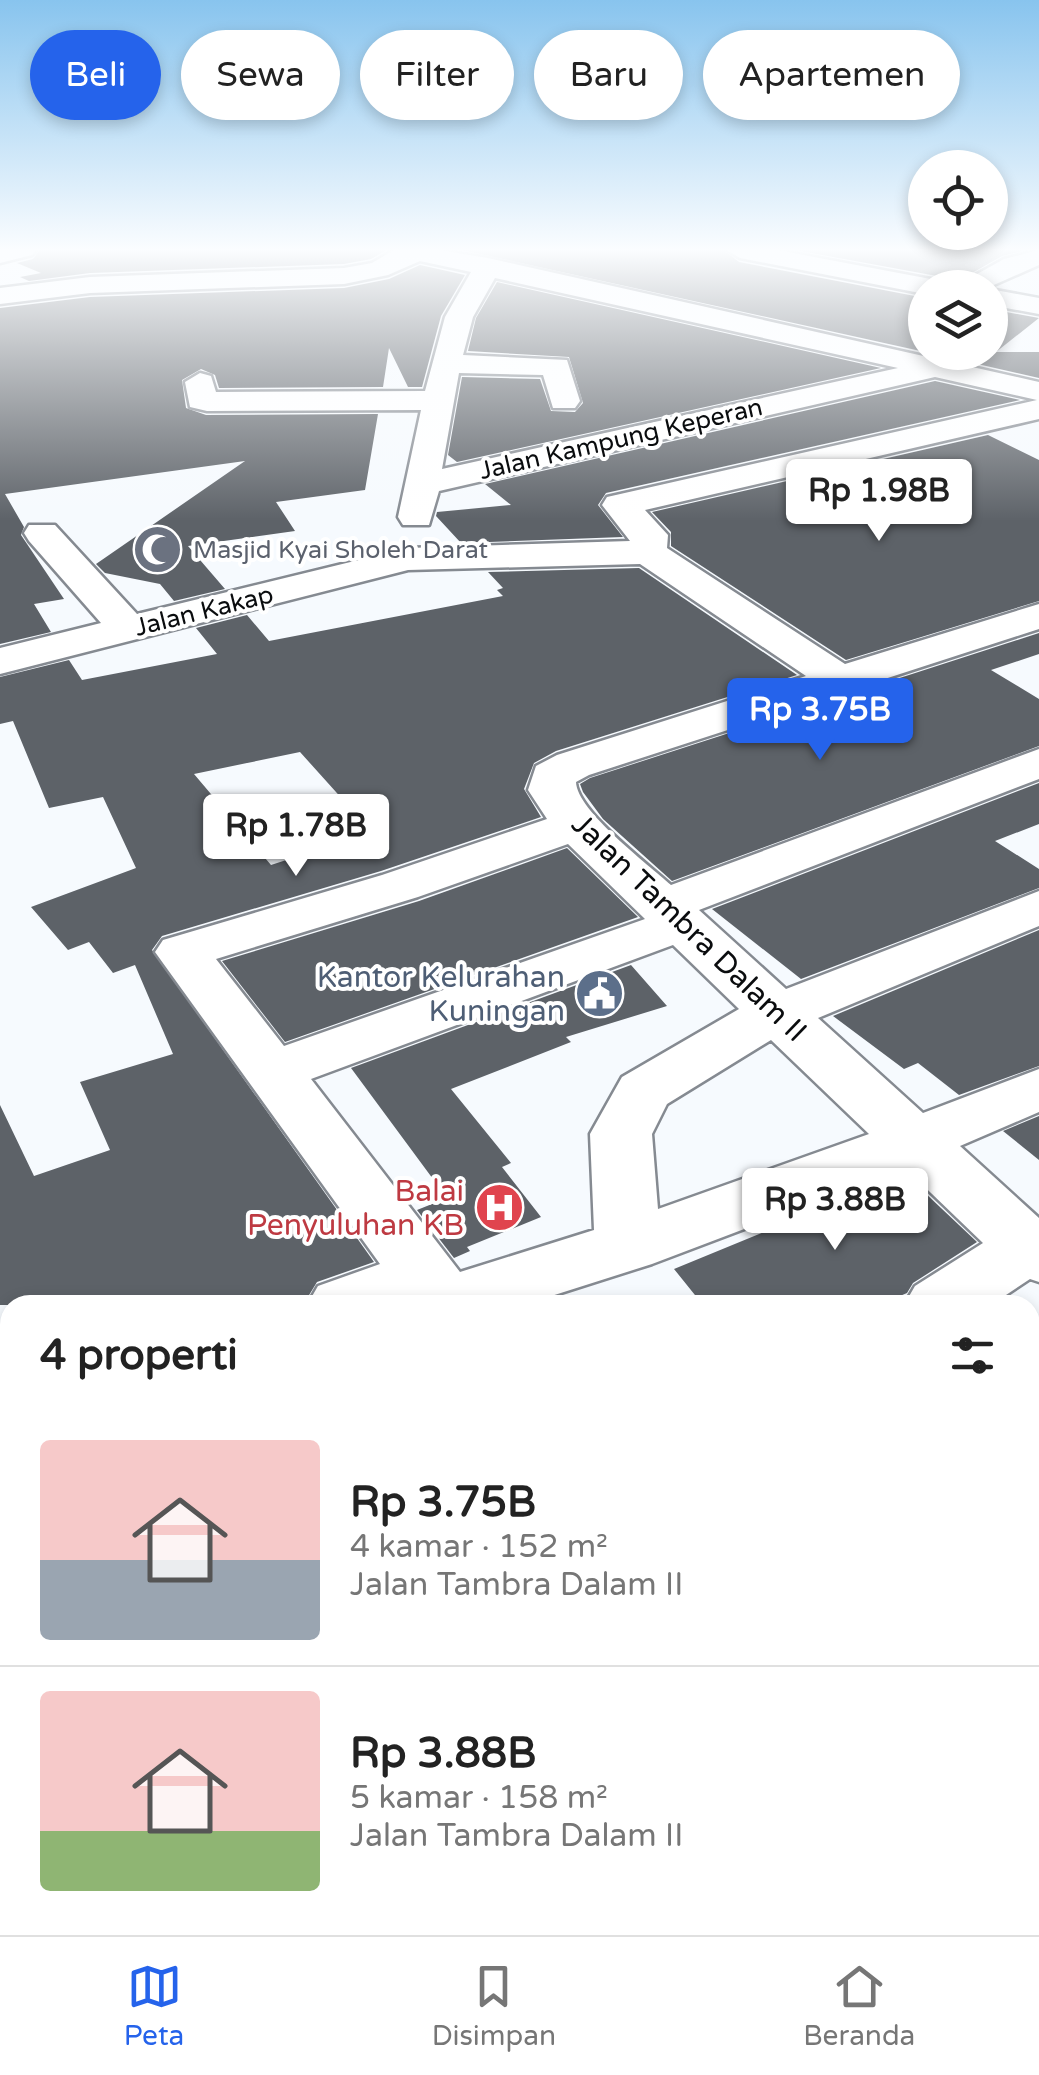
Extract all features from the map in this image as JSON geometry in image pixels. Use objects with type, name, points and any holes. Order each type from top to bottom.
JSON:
[{"type":"street","points":[[408,559],[452,340]]},
{"type":"street","points":[[811,340],[908,363]]},
{"type":"street","points":[[446,364],[556,366],[564,402]]},
{"type":"street","name":"Jalan Kampung Keperan","points":[[423,484],[932,370]]},
{"type":"street","points":[[940,370],[1039,392]]},
{"type":"street","points":[[200,382],[201,400],[207,402],[438,400]]},
{"type":"street","points":[[839,679],[648,552],[648,535],[620,505],[1039,408]]},
{"type":"street","points":[[42,533],[130,630]]},
{"type":"street","name":"Jalan Kakap","points":[[0,661],[408,559],[648,552]]},
{"type":"street","name":"Jalan Tambra Dalam II","points":[[1034,1252],[576,825],[552,790],[554,776],[573,765],[1039,616]]},
{"type":"street","points":[[273,1072],[462,1000],[1039,763]]},
{"type":"street","points":[[439,1295],[183,951],[400,886],[576,825]]},
{"type":"street","points":[[628,1246],[621,1134],[643,1091],[778,1014],[1039,906]]},
{"type":"street","points":[[368,1295],[406,1280],[439,1295],[628,1246],[915,1142],[1039,1090]]},
{"type":"street","points":[[958,1295],[1034,1252]]},
{"type":"building","points":[[0,340],[434,340],[422,387],[408,387],[389,348],[383,387],[219,388],[215,375],[201,369],[182,380],[186,408],[206,415],[378,414],[365,490],[276,502],[295,531],[188,546],[225,589],[174,601],[160,584],[105,573],[96,564],[245,461],[5,494],[24,527],[21,535],[64,599],[34,604],[51,632],[0,644]]},
{"type":"building","points":[[471,340],[757,340],[881,368],[457,462],[448,455],[462,377],[540,379],[551,411],[575,412],[583,403],[569,357],[468,351]]},
{"type":"building","points":[[872,340],[908,340],[908,348]]},
{"type":"building","points":[[1008,352],[1039,352],[1039,378],[1004,370],[1008,370]]},
{"type":"building","points":[[935,381],[1020,400],[606,493],[598,505],[623,537],[461,543],[436,516],[437,512],[511,505],[485,484]]},
{"type":"building","points":[[988,435],[1039,460],[1039,601],[846,660],[671,546],[671,532],[652,512]]},
{"type":"building","points":[[639,568],[797,675],[556,751],[534,763],[524,789],[541,817],[381,871],[162,936],[152,950],[374,1262],[317,1282],[309,1295],[0,1295],[0,1105],[34,1176],[110,1150],[80,1082],[173,1054],[135,965],[113,973],[89,942],[68,950],[31,907],[136,868],[103,797],[49,808],[13,721],[0,724],[0,677],[69,660],[82,680],[217,654],[196,628],[247,615],[269,641],[503,596],[497,590],[503,588],[488,572]],"holes":[[[300,752],[372,832],[271,865],[194,774]]]},
{"type":"building","points":[[1039,633],[1039,654],[991,670],[1039,699],[1039,746],[672,881],[603,819],[580,784],[590,778]]},
{"type":"building","points":[[1039,783],[1039,824],[995,841],[1039,869],[1039,888],[801,979],[712,909]]},
{"type":"building","points":[[567,848],[638,917],[285,1042],[222,961],[419,901]]},
{"type":"building","points":[[1039,930],[1039,1066],[959,1095],[918,1063],[904,1069],[833,1016]]},
{"type":"building","points":[[631,965],[667,1006],[566,1037],[571,1042],[451,1089],[511,1163],[502,1167],[541,1217],[467,1247],[470,1251],[454,1258],[417,1210],[447,1198],[351,1068]]},
{"type":"building","points":[[1039,1116],[1039,1160],[1003,1131]]},
{"type":"building","points":[[905,1174],[977,1242],[913,1283],[902,1295],[695,1295],[674,1269]]},
{"type":"place","name":"Masjid Kyai Sholeh Darat","points":[[158,550]]},
{"type":"place","name":"Kantor Kelurahan Kuningan","points":[[600,994]]},
{"type":"place","name":"Balai Penyuluhan KB","points":[[499,1208]]}]
